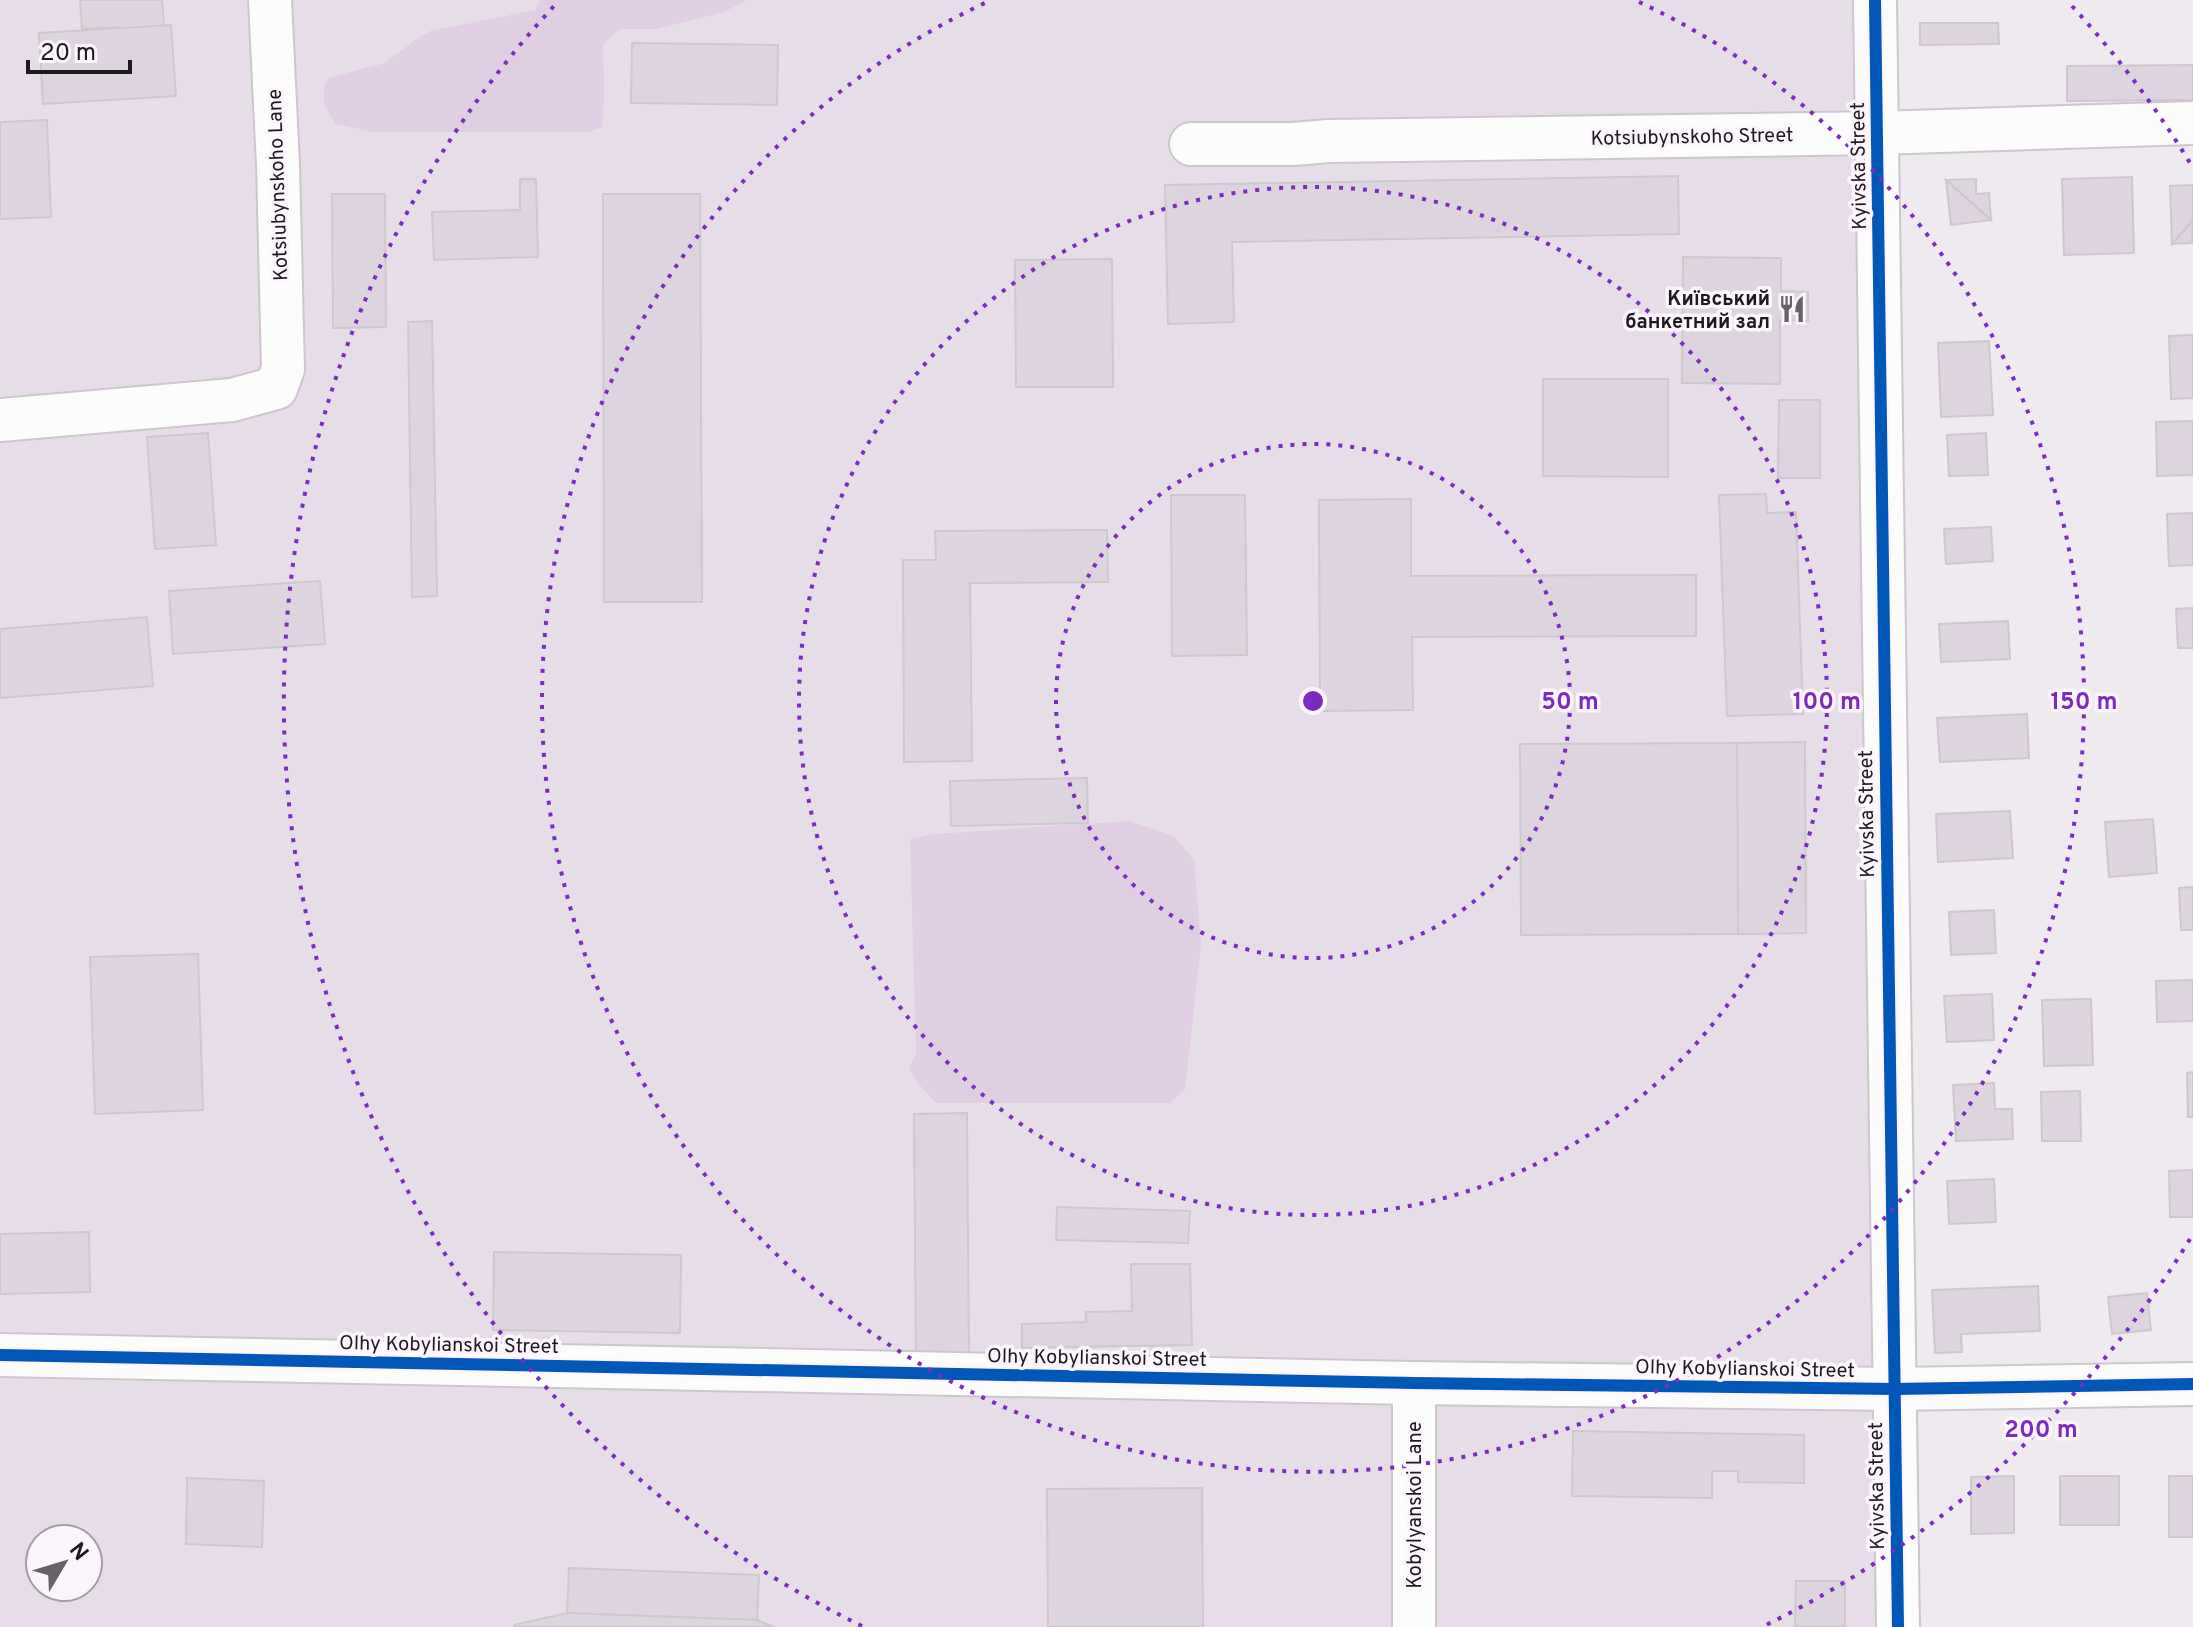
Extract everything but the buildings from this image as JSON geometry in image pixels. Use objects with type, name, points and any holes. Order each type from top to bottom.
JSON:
[{"type":"street","name":"Kotsiubynskoho Lane","points":[[0,420],[232,400],[276,388],[283,369],[270,0]]},
{"type":"street","name":"Kyivska Street","points":[[1875,0],[1898,1627]]},
{"type":"street","name":"Kotsiubynskoho Street","points":[[1191,144],[1878,133],[2193,123]]},
{"type":"street","name":"Olhy Kobylianskoi Street","points":[[0,1355],[1414,1383],[1894,1389],[2193,1384]]},
{"type":"street","name":"Kobylyanskoi Lane","points":[[1414,1383],[1414,1627]]},
{"type":"shaded area","points":[[0,0],[1868,0],[1875,1627],[0,1627]]},
{"type":"shaded area","points":[[539,0],[747,0],[724,12],[657,29],[620,29],[603,45],[602,127],[587,132],[373,132],[336,124],[329,113],[324,102],[328,78],[385,63],[430,31],[536,10]]},
{"type":"shaded area","points":[[1129,821],[1174,836],[1194,860],[1201,944],[1185,1090],[1170,1103],[936,1103],[909,1068],[916,1053],[910,839],[934,834]]},
{"type":"cycle path","points":[[1875,0],[1898,1627]]},
{"type":"cycle path","points":[[0,1355],[1414,1383],[1894,1389],[2193,1384]]},
{"type":"place","name":"Київський банкетний зал","points":[[1792,309]]}]
